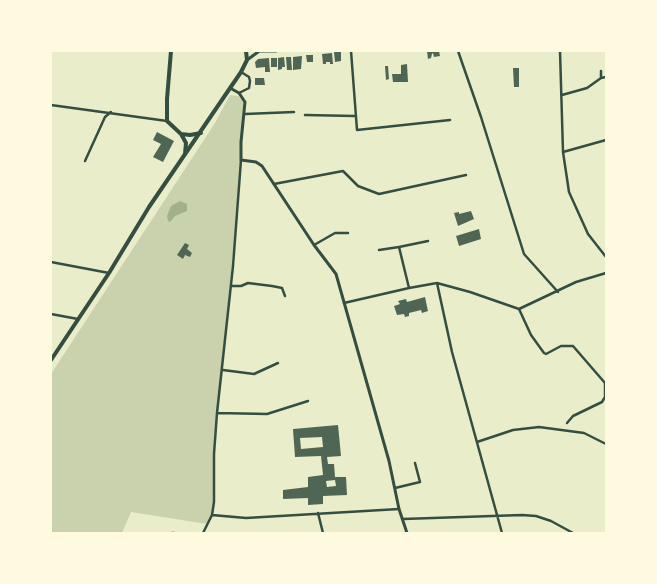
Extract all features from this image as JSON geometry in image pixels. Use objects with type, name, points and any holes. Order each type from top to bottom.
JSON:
[{"type":"main road","points":[[51,360],[109,273],[149,207],[241,72],[247,60],[246,51]]},
{"type":"main road","points":[[170,52],[167,99],[168,121],[186,143],[185,156]]},
{"type":"main road","points":[[180,134],[200,133]]},
{"type":"street","points":[[247,60],[257,52],[276,51]]},
{"type":"street","points":[[352,51],[357,130],[450,120]]},
{"type":"street","points":[[458,51],[482,117],[524,254],[558,292]]},
{"type":"street","points":[[560,51],[563,152],[568,192],[588,234],[606,257]]},
{"type":"street","points":[[601,71],[601,78]]},
{"type":"street","points":[[239,93],[249,88],[250,81],[249,77],[241,72]]},
{"type":"street","points":[[562,95],[587,88],[601,78],[606,77]]},
{"type":"street","points":[[203,533],[212,515],[214,502],[214,454],[231,286],[241,142],[245,114],[245,102],[239,93],[230,88]]},
{"type":"street","points":[[51,105],[168,121]]},
{"type":"street","points":[[85,161],[105,117],[111,112]]},
{"type":"street","points":[[245,114],[294,112]]},
{"type":"street","points":[[305,115],[356,116]]},
{"type":"street","points":[[563,152],[606,140]]},
{"type":"street","points":[[241,160],[256,162],[262,166],[314,245],[336,274],[390,461],[407,533]]},
{"type":"street","points":[[274,184],[343,171],[358,186],[379,194],[466,175]]},
{"type":"street","points":[[314,245],[335,233],[348,233]]},
{"type":"street","points":[[379,250],[428,241]]},
{"type":"street","points":[[399,247],[409,288]]},
{"type":"street","points":[[51,262],[109,273]]},
{"type":"street","points":[[344,303],[437,283],[519,309],[585,279],[606,273]]},
{"type":"street","points":[[231,286],[241,286],[248,283],[282,288],[285,296]]},
{"type":"street","points":[[437,283],[452,352],[502,533]]},
{"type":"street","points":[[519,309],[531,335],[544,353],[546,354],[561,346],[573,346],[605,383],[602,402],[573,416],[567,423]]},
{"type":"street","points":[[51,314],[78,319]]},
{"type":"street","points":[[223,370],[254,374],[278,363]]},
{"type":"street","points":[[218,413],[267,414],[308,401]]},
{"type":"street","points":[[477,442],[513,430],[539,427],[584,433],[606,444]]},
{"type":"street","points":[[396,488],[420,482],[415,463]]},
{"type":"street","points":[[212,515],[246,518],[400,509]]},
{"type":"street","points":[[318,513],[324,533]]},
{"type":"street","points":[[403,519],[514,514],[536,516],[558,524],[573,533]]},
{"type":"shaded area","points":[[230,95],[238,96],[245,102],[241,142],[241,172],[217,413],[212,515],[207,524],[131,512],[122,533],[51,533],[51,374],[215,123]]},
{"type":"shaded area","points":[[180,201],[187,204],[187,211],[175,216],[170,222],[168,221],[167,216],[171,206]]},
{"type":"building","points":[[427,51],[439,51],[440,56],[434,57],[433,53],[431,58],[428,59]]},
{"type":"building","points":[[334,52],[341,52],[341,61],[335,62]]},
{"type":"building","points":[[332,53],[333,64],[326,62],[326,64],[323,64],[322,54]]},
{"type":"building","points":[[306,55],[313,55],[313,62],[307,62]]},
{"type":"building","points":[[302,56],[301,69],[293,70],[293,57]]},
{"type":"building","points":[[284,57],[285,67],[278,70],[278,58]]},
{"type":"building","points":[[286,57],[291,57],[292,70],[287,70]]},
{"type":"building","points":[[269,58],[270,72],[265,72],[265,67],[256,68],[255,62],[258,59]]},
{"type":"building","points":[[271,58],[277,58],[277,67],[271,67]]},
{"type":"building","points":[[407,64],[408,82],[393,82],[392,74],[401,74],[401,65]]},
{"type":"building","points":[[385,66],[388,66],[389,79],[386,80]]},
{"type":"building","points":[[513,68],[519,68],[519,87],[514,87]]},
{"type":"building","points":[[255,78],[264,78],[265,85],[255,85]]},
{"type":"building","points":[[157,132],[174,141],[163,162],[153,157],[161,144],[153,140]]},
{"type":"building","points":[[471,211],[474,219],[458,226],[454,213],[459,212],[459,214]]},
{"type":"building","points":[[479,229],[481,239],[459,246],[456,236]]},
{"type":"building","points":[[185,243],[189,245],[187,249],[192,253],[190,257],[185,255],[183,259],[177,255]]},
{"type":"building","points":[[425,297],[428,311],[422,313],[421,310],[409,313],[409,316],[405,317],[404,314],[397,315],[394,306],[400,304],[398,301],[406,299],[407,302]]},
{"type":"building","points":[[338,425],[341,456],[327,457],[328,464],[334,464],[335,477],[346,477],[347,495],[323,496],[323,504],[308,505],[308,498],[283,499],[283,490],[308,487],[308,477],[323,475],[321,456],[295,457],[293,429]],"holes":[[[322,437],[323,447],[301,449],[300,438]],[[335,480],[336,486],[327,487],[326,481]]]}]
